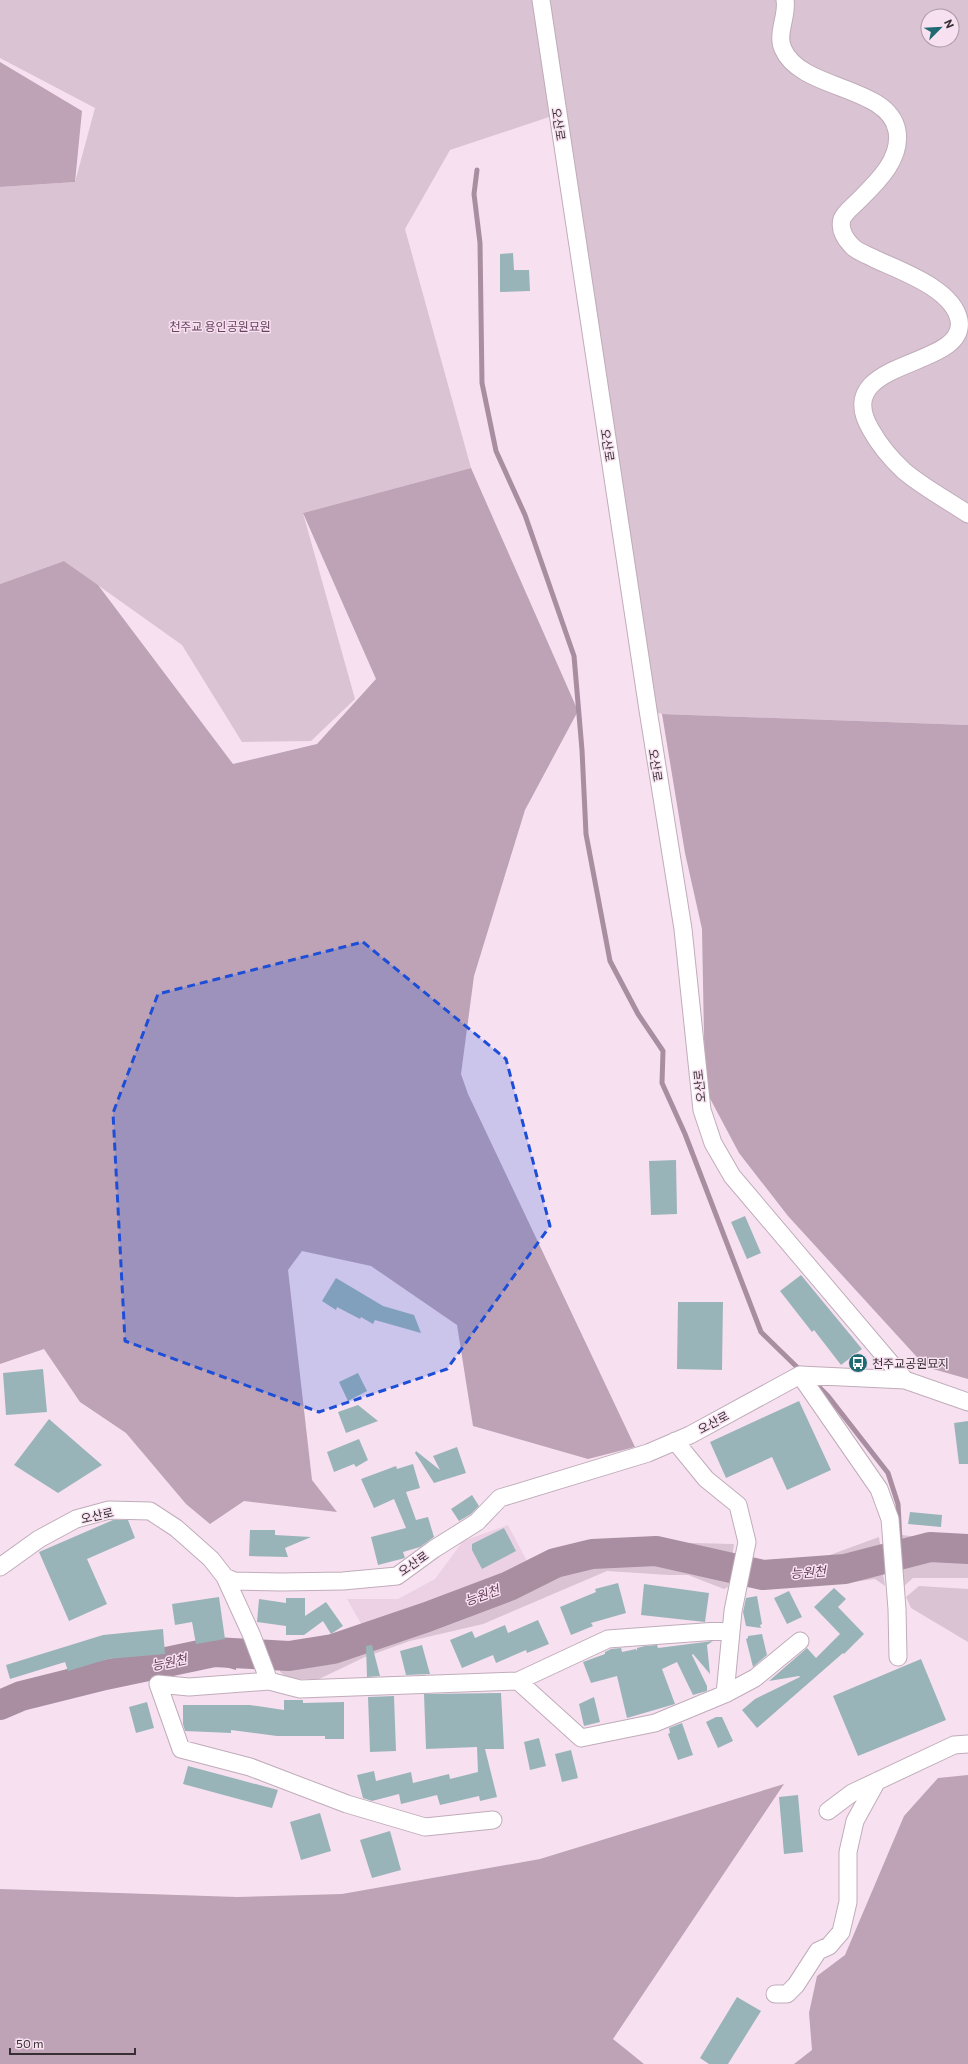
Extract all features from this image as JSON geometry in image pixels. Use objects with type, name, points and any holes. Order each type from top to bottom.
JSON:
[{"type":"street","name":"오산로","points":[[541,0],[648,710],[683,929],[702,1110],[713,1143],[732,1176],[905,1380]]},
{"type":"street","points":[[785,0],[786,5],[783,17],[782,47],[789,60],[809,73],[878,104],[889,114],[897,131],[892,161],[876,183],[847,212],[842,220],[843,236],[854,249],[917,279],[944,294],[954,307],[960,321],[958,332],[950,343],[932,354],[896,368],[880,377],[870,386],[862,401],[865,420],[882,449],[906,472],[968,514]]},
{"type":"street","name":"오산로","points":[[0,1567],[39,1538],[76,1520],[108,1510],[150,1511],[176,1528],[211,1558],[225,1577],[234,1581],[343,1581],[397,1576],[434,1549],[477,1522],[500,1498],[648,1453],[675,1442],[800,1375]]},
{"type":"street","points":[[800,1375],[905,1380],[968,1402]]},
{"type":"street","points":[[800,1375],[879,1489],[890,1519],[897,1609],[898,1657]]},
{"type":"street","points":[[675,1442],[706,1479],[738,1505],[747,1542],[733,1610],[725,1694]]},
{"type":"street","points":[[225,1577],[252,1636],[269,1681]]},
{"type":"street","points":[[493,1820],[424,1827],[347,1804],[250,1767],[181,1749],[158,1684],[189,1687],[269,1681],[300,1689],[518,1681],[608,1639],[732,1630]]},
{"type":"street","points":[[518,1681],[581,1738],[655,1723],[725,1694],[755,1678],[800,1641]]},
{"type":"street","points":[[828,1811],[852,1793],[954,1745],[968,1744]]},
{"type":"street","points":[[775,1994],[788,1994],[796,1985],[818,1951],[829,1946],[840,1932],[848,1902],[848,1852],[854,1821],[878,1781]]},
{"type":"highlighted area","points":[[363,942],[506,1059],[550,1226],[447,1369],[319,1412],[125,1341],[113,1113],[158,994]]},
{"type":"shaded area","points":[[0,62],[82,111],[75,182],[0,187]]},
{"type":"shaded area","points":[[471,468],[578,711],[525,810],[474,976],[461,1074],[468,1094],[635,1447],[588,1459],[473,1426],[457,1325],[371,1266],[302,1251],[288,1270],[312,1480],[337,1512],[244,1501],[210,1524],[186,1504],[126,1433],[80,1402],[44,1349],[0,1364],[0,584],[64,561],[98,585],[233,764],[317,744],[376,679],[303,513]]},
{"type":"shaded area","points":[[662,714],[968,725],[968,1379],[926,1367],[788,1216],[739,1153],[705,1089],[702,929],[685,853]]},
{"type":"shaded area","points":[[508,1525],[528,1563],[364,1629],[347,1599],[398,1599],[435,1579],[463,1541]]},
{"type":"shaded area","points":[[968,1775],[968,2064],[794,2064],[812,2050],[809,2013],[817,1976],[845,1955],[904,1816],[938,1778]]},
{"type":"shaded area","points":[[784,1784],[613,2039],[644,2064],[0,2064],[0,1889],[237,1897],[342,1894],[540,1859]]},
{"type":"green space","name":"천주교 용인공원묘원","points":[[0,0],[968,0],[968,725],[662,714],[648,710],[558,114],[450,150],[405,229],[471,468],[303,513],[355,699],[311,741],[242,742],[182,645],[64,561],[0,584],[0,187],[75,182],[95,108],[0,58]]},
{"type":"green space","points":[[902,1535],[965,1543],[968,1544],[968,1547],[930,1546],[902,1552]]},
{"type":"green space","points":[[879,1537],[882,1558],[844,1567],[763,1573],[749,1569],[753,1559],[777,1565],[827,1556]]},
{"type":"green space","points":[[652,1542],[734,1544],[731,1564],[710,1558],[659,1549],[590,1551],[553,1562],[508,1585],[427,1616],[332,1647],[288,1655],[271,1653],[266,1645],[287,1650],[345,1641],[436,1611],[510,1580],[533,1566],[555,1558],[596,1546]]},
{"type":"green space","points":[[959,1552],[968,1554],[968,1578],[913,1578],[903,1587],[901,1557]]},
{"type":"green space","points":[[655,1554],[732,1570],[728,1587],[724,1589],[688,1575],[607,1571],[483,1624],[410,1641],[365,1657],[319,1679],[290,1679],[281,1673],[274,1659],[292,1659],[340,1651],[510,1588],[556,1567],[595,1556]]},
{"type":"green space","points":[[881,1561],[885,1586],[875,1579],[853,1582],[820,1578],[764,1584],[747,1581],[750,1574],[763,1576],[845,1571]]},
{"type":"green space","points":[[919,1586],[968,1589],[968,1642],[911,1608],[906,1597]]},
{"type":"green space","points":[[172,1658],[166,1662],[59,1683],[18,1695],[0,1703],[0,1692],[42,1679],[100,1667]]},
{"type":"green space","points":[[164,1666],[167,1672],[173,1674],[55,1696],[0,1717],[0,1708],[21,1700]]},
{"type":"water","points":[[238,1643],[236,1670],[222,1666],[185,1667],[174,1673],[165,1663],[177,1658]]},
{"type":"building","points":[[513,253],[514,270],[529,270],[530,291],[500,292],[500,254]]},
{"type":"building","points":[[676,1160],[677,1214],[651,1215],[649,1161]]},
{"type":"building","points":[[745,1216],[761,1253],[747,1259],[731,1222]]},
{"type":"building","points":[[801,1275],[862,1349],[841,1365],[814,1330],[812,1332],[780,1291]]},
{"type":"building","points":[[336,1278],[383,1306],[414,1315],[421,1333],[375,1320],[373,1324],[361,1317],[360,1319],[337,1307],[336,1310],[322,1301]]},
{"type":"building","points":[[678,1302],[723,1302],[722,1370],[677,1369]]},
{"type":"building","points":[[43,1369],[47,1412],[6,1415],[3,1373]]},
{"type":"building","points":[[358,1373],[367,1391],[348,1401],[339,1382]]},
{"type":"building","points":[[799,1401],[831,1470],[787,1490],[772,1457],[726,1478],[710,1442]]},
{"type":"building","points":[[358,1405],[378,1421],[346,1433],[338,1412]]},
{"type":"building","points":[[49,1419],[102,1465],[58,1493],[14,1465]]},
{"type":"building","points":[[968,1421],[968,1464],[959,1464],[954,1423]]},
{"type":"building","points":[[359,1439],[368,1460],[356,1467],[354,1464],[334,1472],[327,1452]]},
{"type":"building","points":[[457,1447],[466,1473],[434,1483],[415,1453],[416,1451],[440,1470],[433,1456]]},
{"type":"building","points":[[413,1464],[420,1488],[406,1492],[416,1520],[428,1517],[434,1537],[420,1547],[403,1552],[405,1558],[378,1565],[371,1537],[406,1528],[394,1499],[374,1508],[361,1479],[396,1466],[397,1469]]},
{"type":"building","points":[[472,1495],[479,1506],[471,1514],[459,1521],[451,1509]]},
{"type":"building","points":[[910,1512],[942,1515],[941,1527],[908,1524]]},
{"type":"building","points":[[113,1520],[128,1520],[135,1538],[87,1559],[107,1604],[69,1621],[39,1552]]},
{"type":"building","points":[[504,1528],[516,1551],[482,1569],[472,1550],[472,1544]]},
{"type":"building","points":[[250,1530],[275,1530],[275,1535],[311,1537],[285,1548],[288,1557],[249,1556]]},
{"type":"building","points":[[618,1583],[626,1613],[591,1623],[593,1626],[571,1635],[560,1607],[596,1592],[595,1589]]},
{"type":"building","points":[[644,1584],[709,1593],[705,1622],[641,1615]]},
{"type":"building","points":[[834,1588],[846,1599],[838,1607],[864,1634],[844,1654],[843,1653],[757,1728],[742,1710],[755,1699],[800,1677],[769,1681],[807,1648],[816,1658],[840,1634],[814,1607]]},
{"type":"building","points":[[789,1591],[802,1617],[787,1624],[774,1598]]},
{"type":"building","points":[[757,1596],[762,1624],[760,1625],[761,1628],[746,1626],[743,1612],[746,1598]]},
{"type":"building","points":[[219,1597],[225,1639],[196,1644],[192,1622],[175,1625],[172,1604]]},
{"type":"building","points":[[286,1598],[305,1598],[305,1616],[326,1602],[343,1626],[331,1634],[323,1621],[304,1635],[286,1635],[286,1626],[257,1622],[259,1599],[286,1603]]},
{"type":"building","points":[[538,1620],[549,1644],[527,1653],[526,1650],[496,1663],[493,1655],[462,1668],[450,1640],[472,1631],[475,1638],[505,1625],[508,1633]]},
{"type":"building","points":[[163,1629],[165,1654],[108,1659],[68,1671],[65,1662],[10,1679],[6,1665],[103,1635]]},
{"type":"building","points":[[762,1634],[767,1655],[753,1667],[746,1639],[748,1636]]},
{"type":"building","points":[[713,1641],[707,1645],[710,1674],[693,1654],[692,1655],[707,1686],[707,1691],[693,1695],[677,1662],[662,1669],[675,1704],[627,1718],[617,1676],[591,1683],[583,1662],[605,1654],[605,1652],[611,1649],[621,1648],[622,1652],[636,1649],[637,1651],[637,1648],[645,1646],[657,1645],[658,1648]]},
{"type":"building","points":[[372,1645],[380,1676],[367,1677],[366,1646]]},
{"type":"building","points":[[422,1645],[430,1674],[406,1675],[400,1651]]},
{"type":"building","points":[[921,1659],[946,1720],[858,1756],[833,1696]]},
{"type":"building","points":[[501,1693],[504,1749],[485,1749],[497,1797],[480,1801],[479,1796],[440,1805],[437,1795],[401,1804],[399,1794],[372,1801],[363,1798],[357,1775],[374,1771],[376,1781],[411,1772],[413,1783],[449,1774],[450,1779],[478,1772],[477,1747],[426,1749],[424,1694]]},
{"type":"building","points":[[394,1696],[396,1751],[370,1752],[368,1697]]},
{"type":"building","points":[[594,1697],[600,1722],[584,1726],[579,1704]]},
{"type":"building","points":[[284,1700],[303,1700],[303,1703],[344,1702],[344,1739],[325,1739],[325,1736],[277,1736],[231,1730],[231,1733],[185,1731],[183,1724],[183,1705],[250,1705],[284,1710]]},
{"type":"building","points":[[147,1702],[154,1728],[136,1733],[129,1707]]},
{"type":"building","points":[[716,1717],[722,1717],[733,1741],[718,1748],[706,1722]]},
{"type":"building","points":[[682,1723],[693,1755],[678,1760],[668,1734],[670,1733],[669,1728]]},
{"type":"building","points":[[539,1738],[546,1766],[530,1770],[524,1742]]},
{"type":"building","points":[[571,1750],[578,1778],[562,1782],[555,1754]]},
{"type":"building","points":[[188,1766],[278,1790],[272,1808],[183,1784]]},
{"type":"building","points":[[798,1795],[803,1852],[784,1854],[779,1797]]},
{"type":"building","points":[[320,1813],[331,1851],[301,1860],[290,1822]]},
{"type":"building","points":[[390,1831],[401,1870],[372,1878],[360,1840]]},
{"type":"building","points":[[737,1997],[761,2011],[728,2064],[709,2064],[700,2058]]},
{"type":"waterway","points":[[477,170],[474,194],[480,243],[482,383],[496,451],[525,515],[574,656],[582,750],[586,834],[610,961],[638,1014],[663,1051],[662,1083],[685,1134],[761,1332],[801,1371]]},
{"type":"waterway","points":[[815,1383],[828,1396],[888,1473],[898,1504],[900,1541]]},
{"type":"waterway","name":"능원천","points":[[0,1705],[21,1696],[105,1675],[214,1652],[289,1656],[333,1649],[427,1617],[509,1586],[555,1563],[592,1554],[656,1551],[763,1575],[845,1569],[930,1547],[968,1549]]},
{"type":"place","name":"천주교공원묘지","points":[[858,1363]]}]
